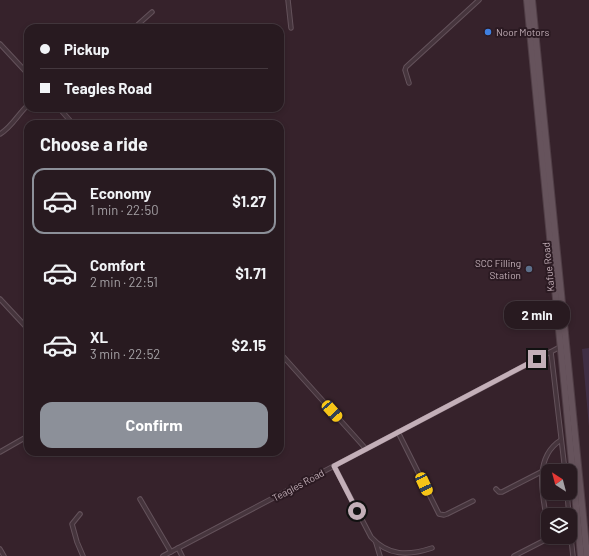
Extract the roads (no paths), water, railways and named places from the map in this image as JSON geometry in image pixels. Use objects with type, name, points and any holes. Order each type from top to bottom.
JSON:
[{"type":"main road","name":"Kafue Road","points":[[527,0],[581,556]]},
{"type":"main road","name":"Kafue Road","points":[[532,0],[587,556]]},
{"type":"street","points":[[288,0],[291,28]]},
{"type":"street","points":[[409,83],[405,70],[406,67],[479,0]]},
{"type":"street","points":[[138,24],[152,12]]},
{"type":"street","points":[[0,44],[24,70]]},
{"type":"street","points":[[0,134],[9,128],[24,108]]},
{"type":"street","points":[[62,112],[70,120]]},
{"type":"street","points":[[0,300],[24,325]]},
{"type":"street","name":"Teagles Road","points":[[163,556],[560,347]]},
{"type":"street","points":[[551,352],[564,464]]},
{"type":"street","points":[[284,357],[366,449]]},
{"type":"street","points":[[398,432],[439,514],[447,514],[473,501]]},
{"type":"street","points":[[0,452],[24,438]]},
{"type":"street","points":[[544,464],[554,445],[561,440]]},
{"type":"street","points":[[334,466],[371,537],[376,543],[386,549],[409,555],[432,548]]},
{"type":"street","points":[[496,489],[499,492],[502,492],[541,472]]},
{"type":"street","points":[[140,499],[171,552]]},
{"type":"street","points":[[80,514],[72,524],[83,556]]},
{"type":"street","points":[[514,556],[541,542]]},
{"type":"street","points":[[376,543],[380,556]]},
{"type":"street","points":[[572,544],[573,556]]},
{"type":"street","points":[[178,548],[182,556]]},
{"type":"street","points":[[0,550],[4,556]]},
{"type":"place","name":"Noor Motors","points":[[488,32]]},
{"type":"place","name":"SCC Filling Station","points":[[529,269]]}]
